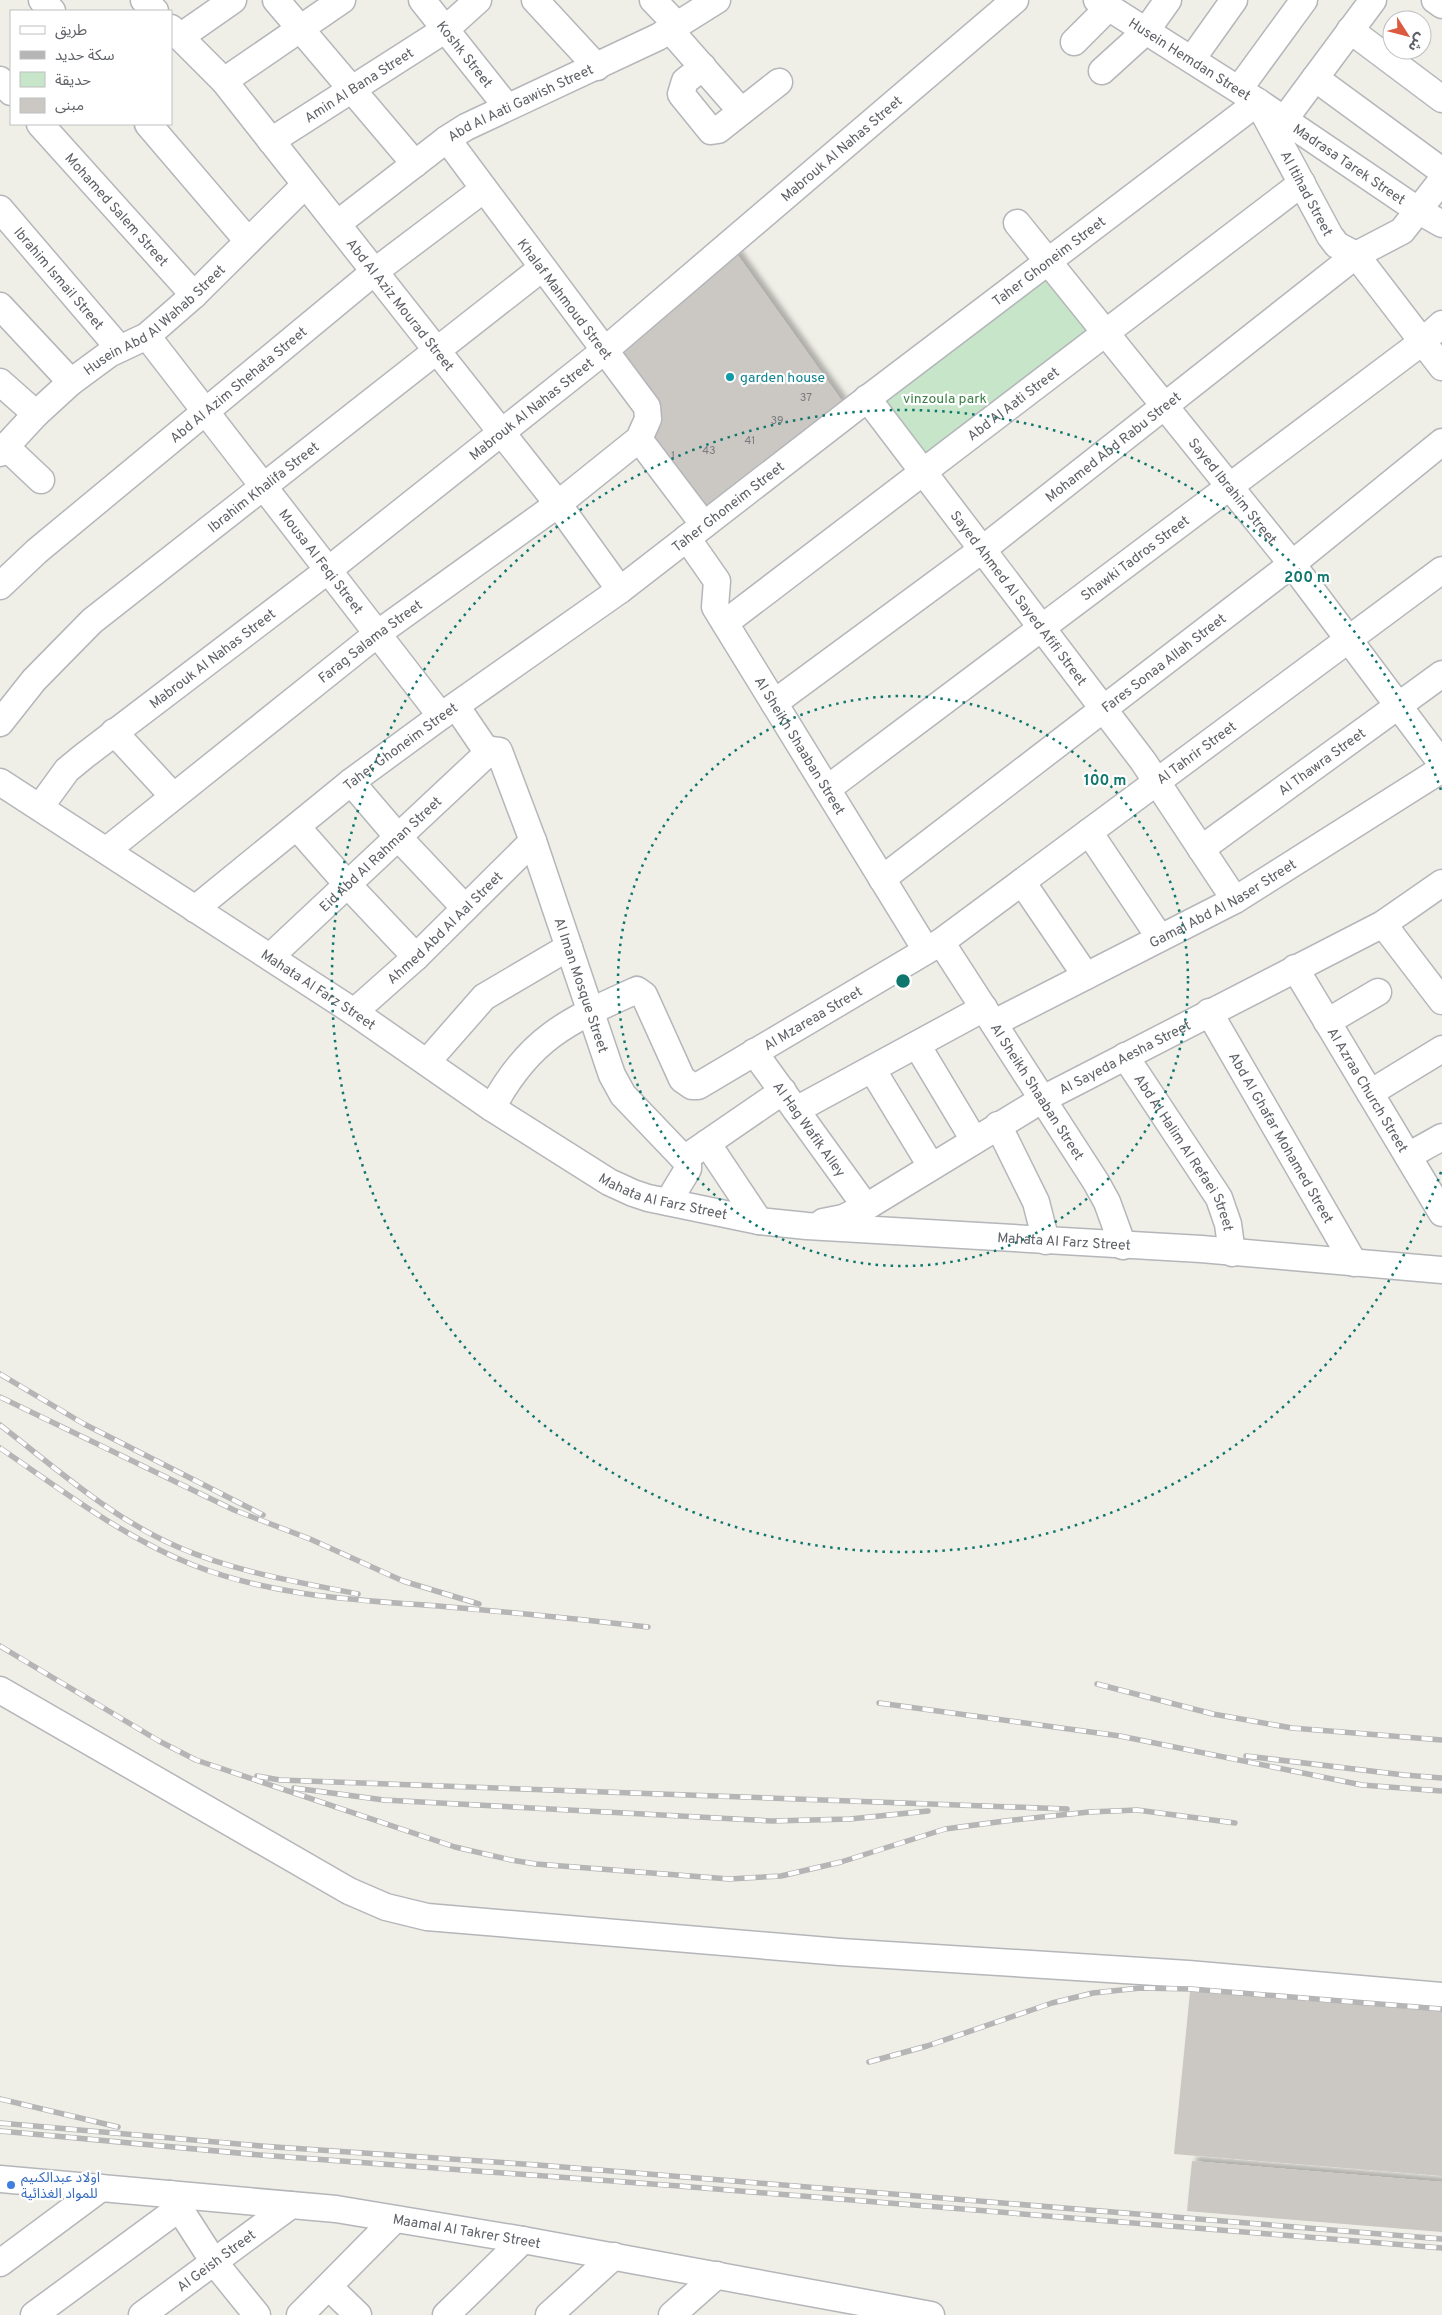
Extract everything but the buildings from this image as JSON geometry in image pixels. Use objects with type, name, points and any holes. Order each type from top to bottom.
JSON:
[{"type":"street","points":[[42,0],[51,10]]},
{"type":"street","points":[[144,0],[154,10]]},
{"type":"street","points":[[176,32],[233,0]]},
{"type":"street","points":[[276,0],[414,164]]},
{"type":"street","points":[[224,81],[342,0]]},
{"type":"street","name":"Koshk Street","points":[[422,0],[507,107]]},
{"type":"street","name":"Amin Al Bana Street","points":[[270,141],[446,29],[478,0]]},
{"type":"street","points":[[535,0],[597,67]]},
{"type":"street","points":[[653,0],[703,67],[741,111]]},
{"type":"street","name":"Abd Al Aati Gawish Street","points":[[337,224],[447,139],[466,127],[597,67],[674,28],[717,0]]},
{"type":"street","name":"Mabrouk Al Nahas Street","points":[[40,807],[67,770],[326,571],[604,351],[1015,0]]},
{"type":"street","points":[[1102,71],[1146,31],[1168,0]]},
{"type":"street","points":[[1192,59],[1234,0]]},
{"type":"street","name":"Taher Ghoneim Street","points":[[195,909],[351,782],[620,590],[867,398],[1049,261],[1248,95],[1304,0]]},
{"type":"street","points":[[1284,120],[1372,0]]},
{"type":"street","points":[[1435,0],[1442,6]]},
{"type":"street","points":[[1074,42],[1102,2]]},
{"type":"street","name":"Husein Hemdan Street","points":[[1102,2],[1248,95]]},
{"type":"street","points":[[1350,30],[1442,99]]},
{"type":"street","name":"Abd Al Aziz Mourad Street","points":[[176,32],[224,81],[502,432],[558,504],[620,590]]},
{"type":"street","points":[[703,67],[685,81],[681,88],[681,94],[709,129],[714,131],[779,82]]},
{"type":"street","points":[[1315,78],[1442,171]]},
{"type":"street","points":[[0,80],[10,91]]},
{"type":"street","points":[[695,112],[723,90]]},
{"type":"street","name":"Madrasa Tarek Street","points":[[1248,95],[1419,211],[1442,224]]},
{"type":"street","name":"Al Itihad Street","points":[[1248,95],[1302,183],[1334,240],[1346,251],[1356,255],[1442,367]]},
{"type":"street","name":"Mohamed Salem Street","points":[[41,125],[194,295]]},
{"type":"street","points":[[149,125],[248,241]]},
{"type":"street","name":"Khalaf Mahmoud Street","points":[[447,139],[647,407],[648,419],[639,439]]},
{"type":"street","name":"Mohamed Abd Rabu Street","points":[[774,703],[983,549],[1356,255],[1402,231],[1442,180]]},
{"type":"street","name":"Abd Al Aati Street","points":[[725,623],[1302,183]]},
{"type":"street","name":"Husein Abd Al Wahab Street","points":[[3,450],[36,414],[71,382],[120,348],[146,336],[194,295],[306,185]]},
{"type":"street","name":"Abd Al Azim Shehata Street","points":[[0,586],[37,551],[374,272],[484,189]]},
{"type":"street","name":"Ibrahim Ismail Street","points":[[0,209],[120,348]]},
{"type":"street","name":"Sayed Ibrahim Street","points":[[1017,223],[1292,564],[1442,764]]},
{"type":"street","name":"Ibrahim Khalifa Street","points":[[0,723],[34,680],[92,621],[542,268]]},
{"type":"street","points":[[0,306],[71,382]]},
{"type":"street","name":"Shawki Tadros Street","points":[[827,789],[1422,342],[1442,324]]},
{"type":"street","name":"Mousa Al Feqi Street","points":[[146,336],[326,571],[377,634],[448,711],[490,752]]},
{"type":"street","points":[[0,382],[36,414]]},
{"type":"street","name":"Sayed Ahmed Al Sayed Afifi Street","points":[[867,398],[925,471],[1156,781],[1236,900]]},
{"type":"street","name":"Farag Salama Street","points":[[107,850],[377,634],[558,504],[639,439]]},
{"type":"street","name":"Al Sheikh Shaaban Street","points":[[639,439],[695,531],[717,581],[715,606],[725,623],[882,879],[989,1016],[1043,1099],[1107,1202],[1123,1246]]},
{"type":"street","name":"Fares Sonaa Allah Street","points":[[882,879],[1292,564],[1442,442]]},
{"type":"street","points":[[3,450],[41,480]]},
{"type":"street","name":"Al Tahrir Street","points":[[933,946],[1442,570]]},
{"type":"street","name":"Al Thawra Street","points":[[1201,849],[1442,674]]},
{"type":"street","points":[[114,732],[173,796]]},
{"type":"street","name":"Eid Abd Al Rahman Street","points":[[270,957],[490,752]]},
{"type":"street","name":"Al Iman Mosque Street","points":[[490,752],[502,753],[612,1075],[623,1095],[684,1158]]},
{"type":"street","name":"Gamal Abd Al Naser Street","points":[[684,1158],[706,1143],[790,1101],[872,1069],[917,1045],[1086,976],[1236,900],[1442,770]]},
{"type":"street","name":"Mahata Al Farz Street","points":[[0,782],[354,1012],[492,1108],[609,1182],[633,1194],[760,1220],[807,1226],[1123,1246],[1201,1249],[1442,1270]]},
{"type":"street","points":[[351,782],[398,837],[465,908]]},
{"type":"street","points":[[297,827],[416,958]]},
{"type":"street","points":[[1089,832],[1160,938]]},
{"type":"street","name":"Ahmed Abd Al Aal Street","points":[[354,1012],[416,958],[533,841]]},
{"type":"street","points":[[1022,882],[1086,976]]},
{"type":"street","name":"Al Sayeda Aesha Street","points":[[807,1226],[842,1218],[866,1206],[1043,1099],[1383,924],[1442,883]]},
{"type":"street","points":[[1383,924],[1442,1001]]},
{"type":"street","name":"Al Mzareaa Street","points":[[590,1011],[637,990],[641,991],[682,1079],[692,1086],[698,1086],[933,946]]},
{"type":"street","points":[[427,1062],[484,998],[569,947]]},
{"type":"street","name":"Al Azraa Church Street","points":[[1295,968],[1442,1213]]},
{"type":"street","points":[[1327,1022],[1378,992]]},
{"type":"street","points":[[492,1108],[516,1068],[537,1045],[562,1026],[590,1011]]},
{"type":"street","name":"Abd Al Ghafar Mohamed Street","points":[[1209,1012],[1354,1263]]},
{"type":"street","points":[[917,1045],[974,1140]]},
{"type":"street","points":[[1370,1093],[1442,1049]]},
{"type":"street","name":"Al Hag Wafik Alley","points":[[754,1052],[866,1206]]},
{"type":"street","name":"Abd Al Halim Al Refaei Street","points":[[1125,1056],[1219,1198],[1228,1224],[1232,1253]]},
{"type":"street","points":[[872,1069],[931,1166]]},
{"type":"street","points":[[998,1125],[1036,1202],[1046,1241]]},
{"type":"street","points":[[1408,1156],[1442,1137]]},
{"type":"street","points":[[706,1143],[760,1220]]},
{"type":"street","points":[[668,1202],[688,1170],[684,1158]]},
{"type":"street","points":[[0,1690],[350,1891],[386,1907],[427,1917],[840,1952],[1188,1974],[1442,1996]]},
{"type":"street","name":"Maamal Al Takrer Street","points":[[0,2179],[101,2188],[174,2202],[291,2205],[336,2209],[717,2275],[872,2310],[930,2315]]},
{"type":"street","points":[[0,2263],[101,2188]]},
{"type":"street","points":[[34,2315],[174,2202],[214,2262],[257,2315]]},
{"type":"street","name":"Al Geish Street","points":[[156,2311],[214,2262],[291,2205]]},
{"type":"street","points":[[300,2315],[394,2220]]},
{"type":"street","points":[[459,2310],[523,2240]]},
{"type":"street","points":[[549,2315],[614,2256]]},
{"type":"street","points":[[683,2311],[717,2275]]},
{"type":"street","points":[[329,2287],[358,2315]]},
{"type":"green space","name":"vinzoula park","points":[[1049,265],[1102,333],[928,466],[874,397]]},
{"type":"railway","points":[[0,1374],[84,1424],[263,1515]]},
{"type":"railway","points":[[0,1397],[234,1510],[310,1539],[403,1581],[479,1604]]},
{"type":"railway","points":[[0,1425],[85,1492],[130,1522],[178,1547],[244,1570],[358,1594]]},
{"type":"railway","points":[[0,1448],[70,1497],[142,1541],[193,1565],[253,1584],[345,1599],[517,1613],[648,1627]]},
{"type":"railway","points":[[0,1646],[159,1741],[196,1760],[455,1847],[536,1864],[729,1879],[781,1876],[841,1862],[945,1829],[1005,1821],[1089,1812],[1137,1810],[1235,1823]]},
{"type":"railway","points":[[1097,1684],[1213,1714],[1292,1728],[1442,1740]]},
{"type":"railway","points":[[879,1703],[1120,1736],[1362,1785],[1442,1791]]},
{"type":"railway","points":[[1246,1756],[1442,1778]]},
{"type":"railway","points":[[257,1776],[280,1780],[1067,1809]]},
{"type":"railway","points":[[294,1788],[384,1800],[772,1821],[850,1819],[928,1811]]},
{"type":"railway","points":[[869,2062],[927,2046],[1052,2003],[1093,1993],[1140,1988],[1191,1989],[1442,2009]]},
{"type":"railway","points":[[0,2099],[118,2127]]},
{"type":"railway","points":[[0,2123],[261,2146],[538,2165],[1442,2239]]},
{"type":"railway","points":[[0,2131],[260,2155],[679,2186],[1442,2248]]},
{"type":"place","name":"garden house","points":[[730,377]]},
{"type":"place","name":"اولاد عبدالكىيم للمواد الغذائية","points":[[11,2185]]}]
